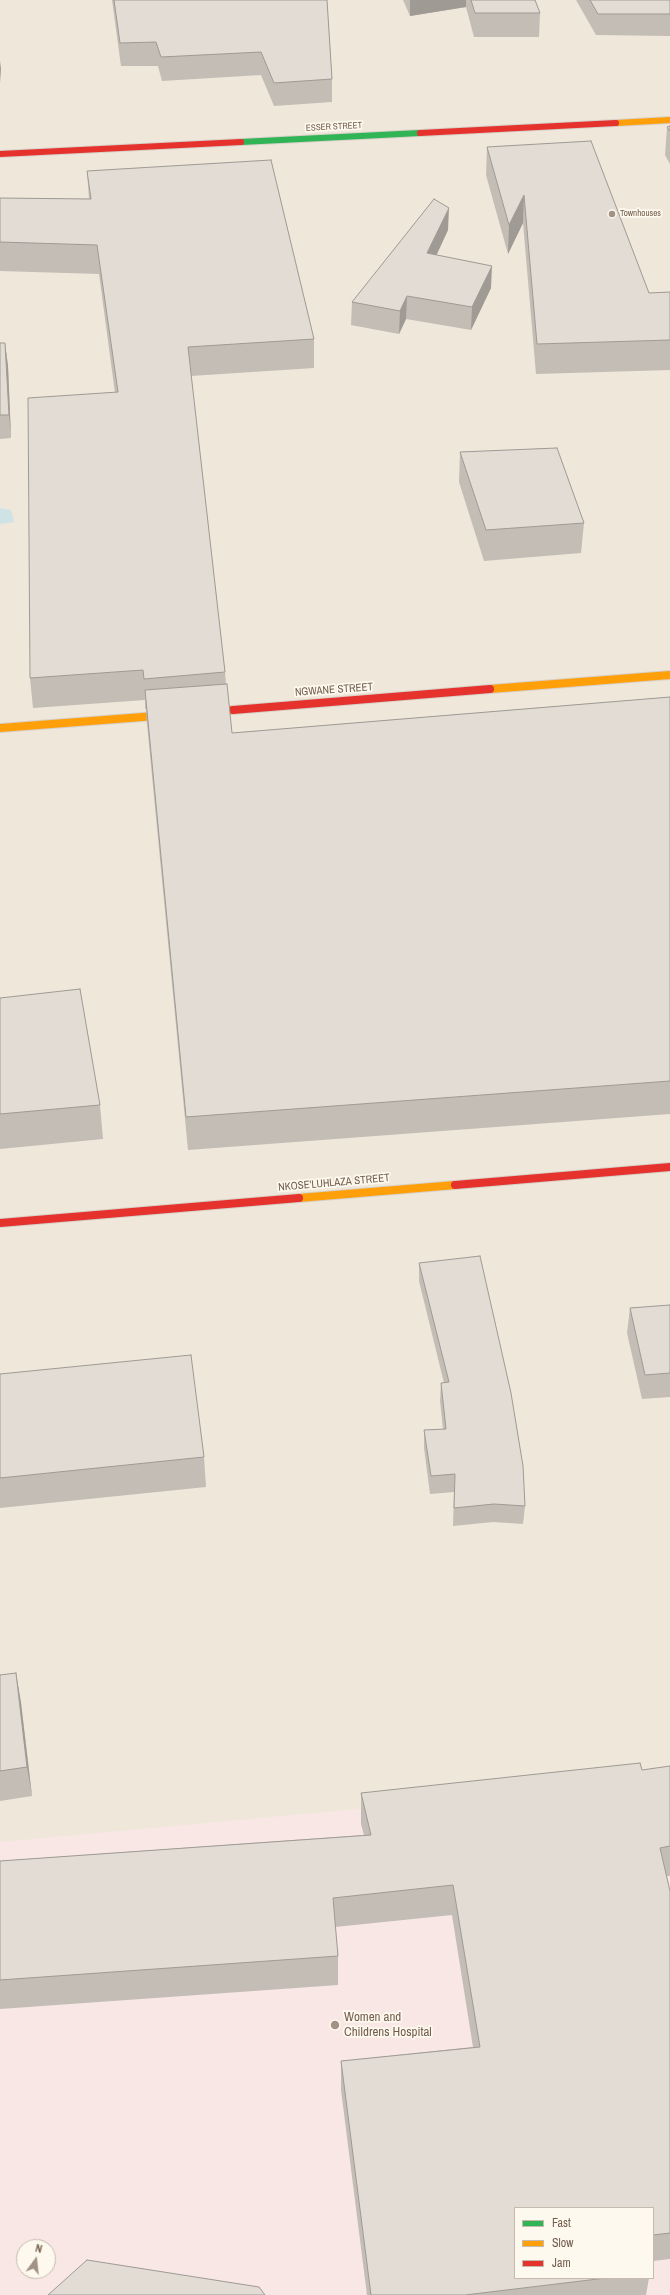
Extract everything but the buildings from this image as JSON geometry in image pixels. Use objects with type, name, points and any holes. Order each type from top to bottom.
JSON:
[{"type":"main road","name":"ESSER STREET","points":[[0,154],[670,120]]},
{"type":"main road","name":"NGWANE STREET","points":[[0,728],[670,675]]},
{"type":"main road","name":"NKOSE'LUHLAZA STREET","points":[[0,1223],[670,1167]]},
{"type":"shaded area","points":[[0,0],[670,0],[670,2295],[0,2295]]},
{"type":"shaded area","points":[[0,508],[11,510],[14,522],[0,524]]},
{"type":"shaded area","name":"Women and Childrens Hospital","points":[[670,1780],[670,2295],[0,2295],[0,1842]]},
{"type":"traffic: fast","points":[[241,142],[420,133]]},
{"type":"traffic: slow","points":[[616,123],[670,120]]},
{"type":"traffic: slow","points":[[490,689],[670,675]]},
{"type":"traffic: slow","points":[[0,728],[233,710]]},
{"type":"traffic: slow","points":[[299,1198],[455,1185]]},
{"type":"traffic: jam","points":[[420,133],[616,123]]},
{"type":"traffic: jam","points":[[0,154],[241,142]]},
{"type":"traffic: jam","points":[[233,710],[490,689]]},
{"type":"traffic: jam","points":[[455,1185],[670,1167]]},
{"type":"traffic: jam","points":[[0,1223],[299,1198]]},
{"type":"place","name":"Townhouses","points":[[612,214]]},
{"type":"place","name":"Women and Childrens Hospital","points":[[335,2025]]}]
